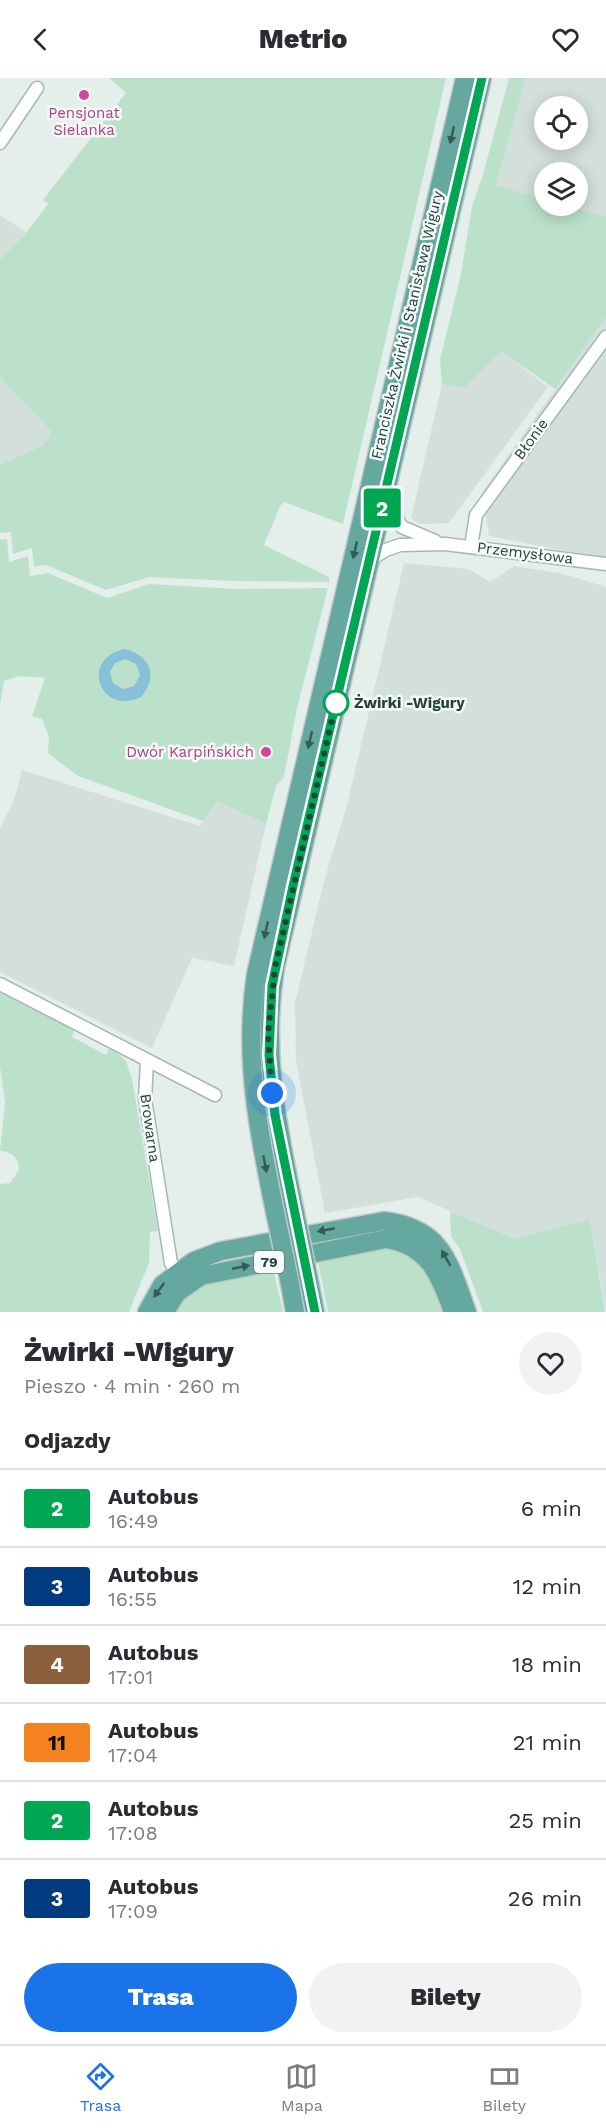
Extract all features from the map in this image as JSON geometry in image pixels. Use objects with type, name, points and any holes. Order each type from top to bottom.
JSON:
[{"type":"main road","name":"Franciszka Żwirki i Stanisława Wigury","points":[[295,1312],[252,1084],[251,1022],[256,974],[465,78]]},
{"type":"main road","name":"Franciszka Żwirki i Stanisława Wigury","points":[[315,1312],[270,1075],[271,997],[282,935],[482,78]]},
{"type":"main road","points":[[165,1312],[181,1278],[194,1261],[222,1251],[369,1222],[398,1222],[419,1229],[436,1244],[450,1266],[466,1312]]},
{"type":"main road","name":"79","points":[[181,1278],[386,1239],[407,1244],[431,1262],[438,1272],[453,1312]]},
{"type":"main road","points":[[147,1312],[162,1285],[181,1278]]},
{"type":"street","points":[[0,143],[37,88]]},
{"type":"street","name":"Błonie","points":[[471,547],[476,515],[606,337]]},
{"type":"street","points":[[384,498],[402,527],[445,544]]},
{"type":"street","points":[[370,560],[400,545],[445,544]]},
{"type":"street","name":"Przemysłowa","points":[[445,544],[606,564]]},
{"type":"street","points":[[0,984],[215,1095]]},
{"type":"street","name":"Browarna","points":[[147,1061],[145,1099],[171,1263],[181,1278]]},
{"type":"shaded area","points":[[526,78],[606,78],[606,217],[588,212],[588,162],[534,162],[534,196],[496,185]]},
{"type":"shaded area","points":[[0,215],[26,232],[0,259]]},
{"type":"shaded area","points":[[606,317],[606,559],[489,536],[482,493]]},
{"type":"shaded area","points":[[501,351],[548,387],[449,523],[420,524],[411,518],[442,384],[465,388]]},
{"type":"shaded area","points":[[0,377],[51,431],[50,438],[41,446],[0,465]]},
{"type":"shaded area","points":[[404,563],[469,569],[490,582],[514,566],[564,574],[606,587],[606,1312],[590,1219],[515,1239],[418,1197],[325,1213],[296,1061],[295,1003],[324,881],[347,805]]},
{"type":"shaded area","points":[[22,770],[200,826],[216,800],[266,824],[234,966],[192,958],[152,1048],[0,972],[0,828],[14,800]]},
{"type":"green space","points":[[109,78],[446,78],[343,524],[284,502],[280,506],[264,545],[329,577],[329,582],[149,577],[106,590],[46,565],[34,567],[32,548],[13,554],[11,532],[0,533],[0,465],[41,446],[49,438],[51,431],[0,377],[0,259],[26,233],[48,204],[43,200],[126,93]]},
{"type":"green space","points":[[509,78],[526,78],[496,185],[534,196],[534,216],[588,216],[588,212],[606,217],[606,317],[555,389],[501,351],[465,388],[442,384],[440,360],[461,274],[472,206],[482,178]]},
{"type":"green space","points":[[7,539],[9,562],[28,556],[30,576],[48,573],[107,598],[149,584],[236,589],[328,588],[297,708],[284,777],[276,786],[266,824],[217,801],[203,821],[78,776],[48,753],[49,736],[42,719],[32,716],[45,678],[19,676],[4,681],[0,705],[0,540]]},
{"type":"green space","points":[[0,990],[75,1029],[72,1037],[106,1055],[110,1047],[126,1061],[132,1079],[158,1231],[150,1232],[149,1263],[129,1312],[0,1312],[0,1184],[10,1183],[19,1170],[14,1156],[0,1151],[5,1103],[0,1066]]},
{"type":"green space","points":[[450,1211],[515,1239],[590,1219],[605,1312],[483,1312],[460,1249],[451,1236]]},
{"type":"green space","points":[[378,1243],[419,1257],[446,1312],[328,1312],[317,1256]]},
{"type":"green space","points":[[272,1264],[283,1312],[170,1312],[188,1287]]},
{"type":"water","points":[[125,649],[141,656],[146,662],[150,682],[141,697],[127,701],[115,699],[106,693],[100,684],[99,673],[102,663],[111,654]],"holes":[[[125,659],[136,664],[140,675],[134,686],[123,689],[113,683],[110,672],[115,663]]]},
{"type":"bus line","name":"2","points":[[315,1312],[272,1093],[268,1034],[272,986],[293,886],[482,78]]},
{"type":"place","name":"Pensjonat Sielanka","points":[[84,95]]},
{"type":"place","name":"Żwirki -Wigury","points":[[336,703]]},
{"type":"place","name":"Dwór Karpińskich","points":[[266,752]]},
{"type":"route","points":[[272,1093],[268,1034],[275,968],[338,693],[336,703]]}]
